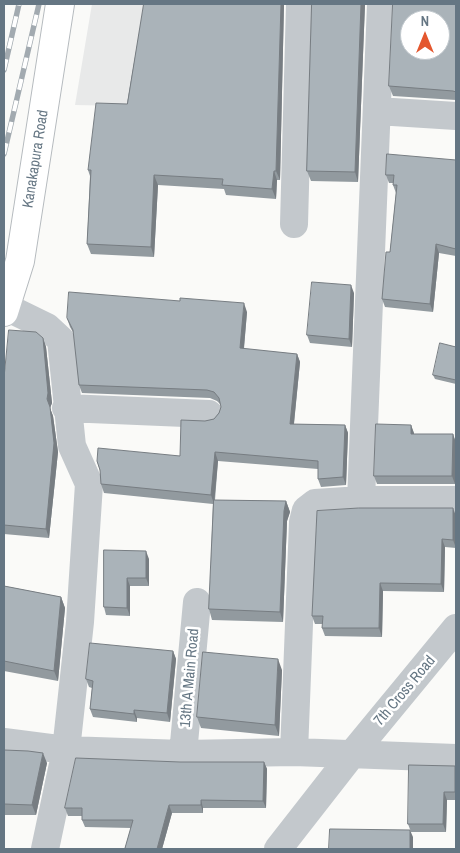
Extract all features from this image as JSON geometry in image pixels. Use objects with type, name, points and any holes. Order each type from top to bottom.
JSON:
[{"type":"main road","name":"Kanakapura Road","points":[[4,308],[20,261],[60,4]]},
{"type":"street","points":[[294,224],[300,4]]},
{"type":"street","points":[[361,500],[381,4]]},
{"type":"street","points":[[377,111],[456,116]]},
{"type":"street","points":[[4,308],[47,327],[61,340],[66,408],[72,446],[89,484],[80,622],[66,750],[45,849]]},
{"type":"street","points":[[66,408],[209,414]]},
{"type":"street","points":[[294,752],[303,522],[306,510],[315,503],[361,500],[456,500]]},
{"type":"street","name":"13th A Main Road","points":[[183,754],[197,602]]},
{"type":"street","name":"7th Cross Road","points":[[278,849],[353,753],[456,628]]},
{"type":"street","points":[[4,742],[66,750],[183,754],[353,753],[456,758]]},
{"type":"street","points":[[302,849],[305,815]]},
{"type":"shaded area","points":[[92,4],[220,4],[221,108],[75,105]]},
{"type":"building","points":[[144,4],[281,4],[276,171],[274,171],[272,189],[222,185],[223,179],[154,175],[151,247],[87,244],[91,170],[88,170],[96,103],[127,104]]},
{"type":"building","points":[[312,4],[361,4],[355,172],[307,171]]},
{"type":"building","points":[[393,4],[456,4],[456,92],[389,86]]},
{"type":"building","points":[[387,154],[456,160],[456,249],[436,244],[430,304],[382,299],[386,252],[390,252],[397,185],[393,185],[394,175],[386,175]]},
{"type":"building","points":[[312,282],[351,285],[349,339],[307,335]]},
{"type":"building","points":[[69,292],[180,301],[180,298],[244,303],[240,348],[297,354],[290,424],[345,425],[343,477],[318,479],[318,461],[215,452],[211,495],[101,484],[97,461],[98,448],[180,456],[181,420],[205,421],[214,419],[221,407],[219,398],[214,392],[207,390],[79,385],[73,330],[67,318]]},
{"type":"building","points":[[9,330],[36,332],[43,338],[47,399],[50,407],[54,443],[46,529],[4,525],[4,378]]},
{"type":"building","points":[[440,343],[456,347],[456,380],[433,375]]},
{"type":"building","points":[[376,424],[411,425],[411,434],[453,434],[452,476],[374,476]]},
{"type":"building","points":[[214,500],[286,501],[280,612],[209,609]]},
{"type":"building","points":[[359,508],[453,508],[453,540],[442,539],[441,584],[380,583],[379,628],[322,628],[323,616],[312,616],[317,511]]},
{"type":"building","points":[[104,550],[146,551],[146,578],[127,578],[127,608],[104,607]]},
{"type":"building","points":[[4,586],[61,597],[54,671],[4,661]]},
{"type":"building","points":[[90,643],[173,651],[167,713],[134,710],[134,714],[90,709],[93,681],[86,679]]},
{"type":"building","points":[[203,652],[278,659],[275,725],[197,717]]},
{"type":"building","points":[[4,750],[43,753],[32,805],[4,804]]},
{"type":"building","points":[[76,758],[180,762],[264,762],[263,801],[201,800],[201,805],[169,805],[157,849],[127,849],[125,848],[133,820],[82,820],[82,808],[65,808]]},
{"type":"building","points":[[409,765],[455,766],[455,792],[444,792],[443,824],[408,824]]},
{"type":"building","points":[[330,829],[410,830],[410,849],[329,849]]},
{"type":"railway","points":[[4,70],[19,4]]},
{"type":"railway","points":[[4,154],[39,4]]}]
